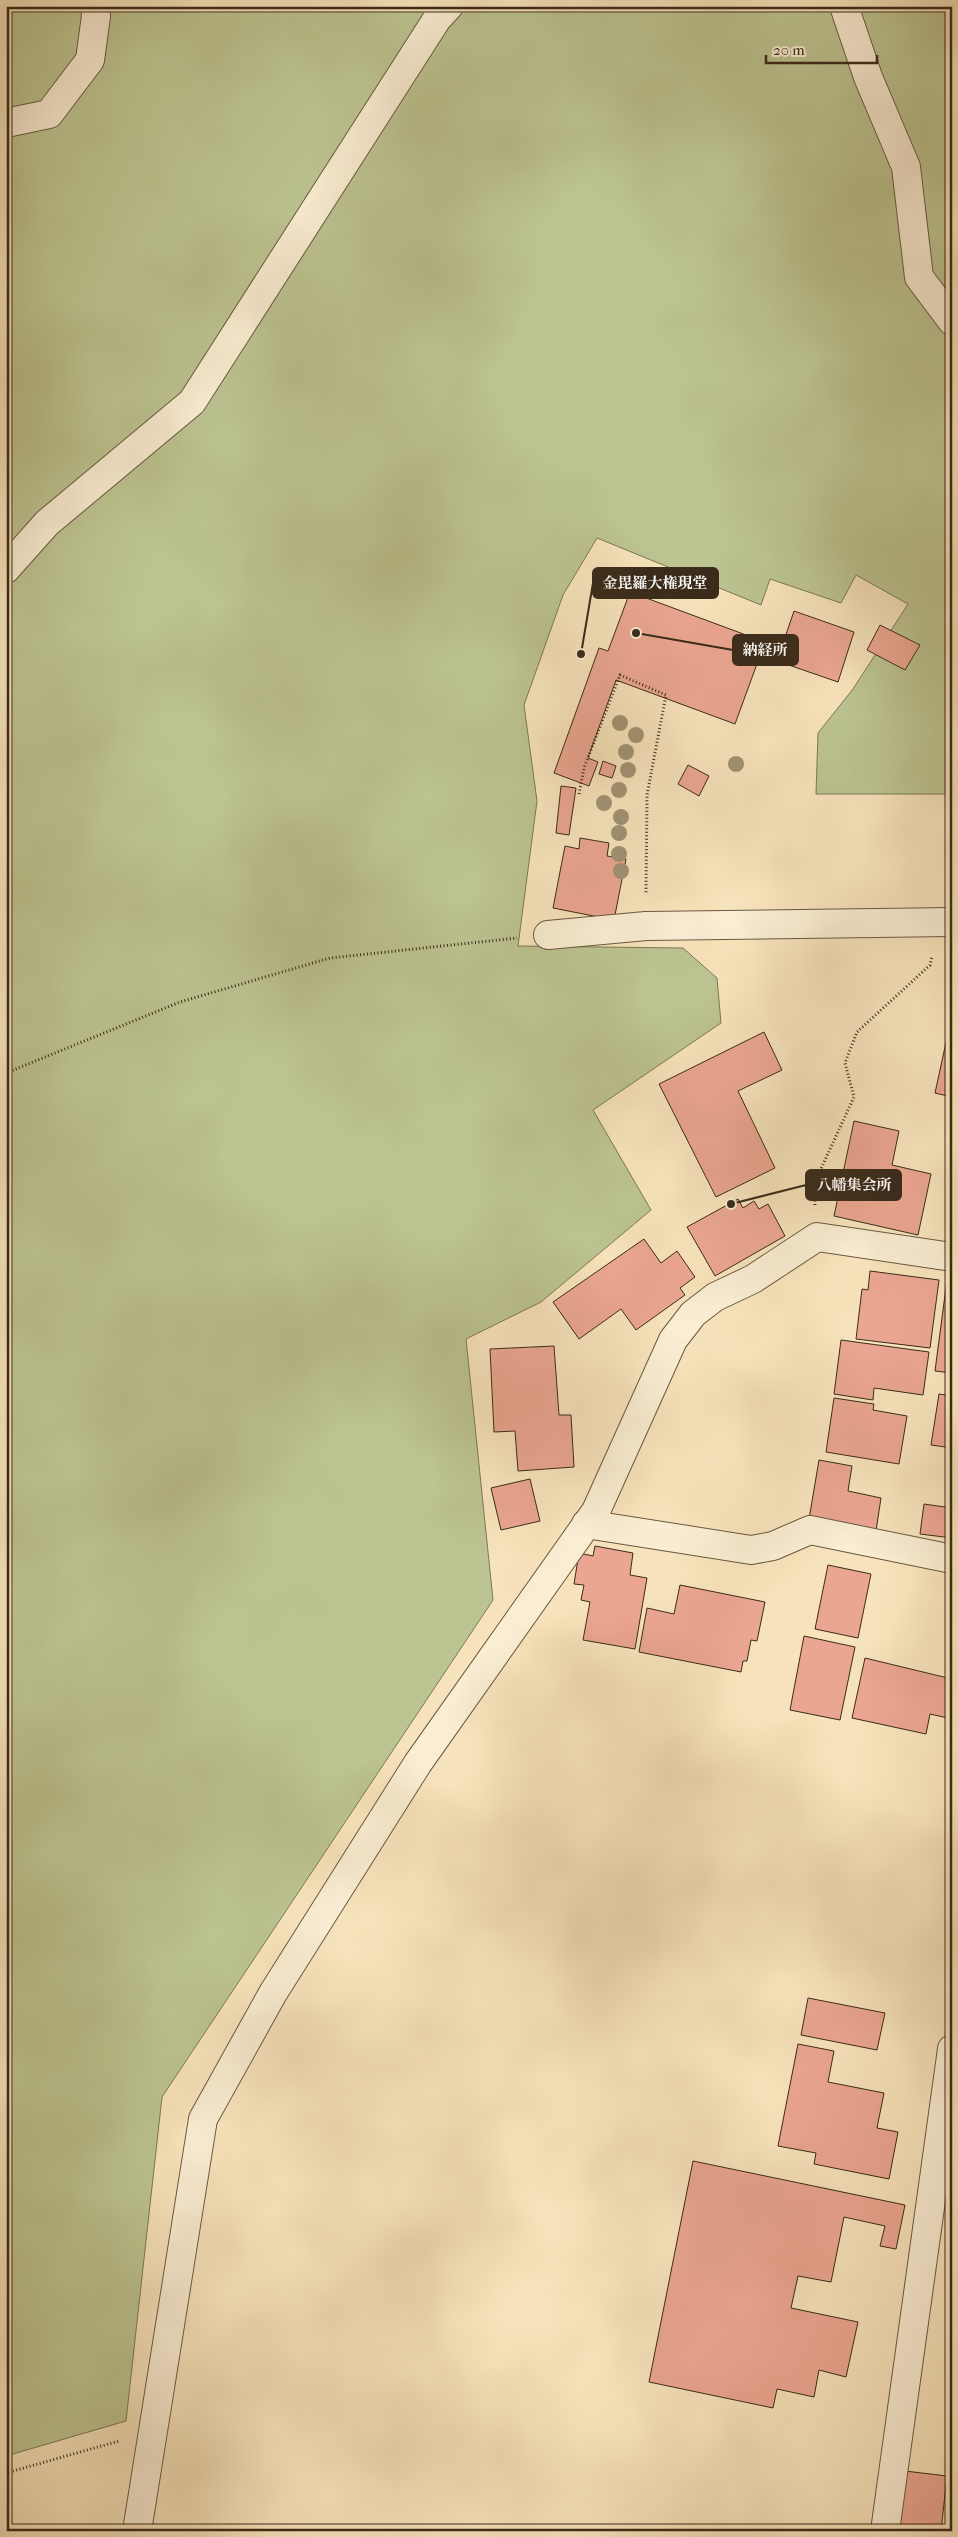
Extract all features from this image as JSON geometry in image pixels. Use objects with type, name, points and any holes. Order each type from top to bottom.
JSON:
[{"type":"street","points":[[6,124],[50,114],[90,60],[96,6]]},
{"type":"street","points":[[6,569],[47,523],[192,402],[437,19],[449,6]]},
{"type":"street","points":[[844,6],[868,77],[906,167],[919,277],[952,321]]},
{"type":"street","points":[[548,935],[646,926],[946,922]]},
{"type":"street","points":[[137,2531],[203,2118],[273,1993],[418,1762],[596,1510],[673,1340],[693,1314],[715,1296],[753,1279],[817,1237],[952,1257]]},
{"type":"street","points":[[586,1524],[751,1550],[773,1546],[810,1530],[952,1559]]},
{"type":"street","points":[[884,2531],[941,2204],[952,2049]]},
{"type":"path","points":[[579,794],[584,768],[620,675],[666,695],[647,795],[646,926]]},
{"type":"path","points":[[817,1237],[814,1184],[854,1097],[845,1063],[857,1032],[930,965],[946,922]]},
{"type":"path","points":[[6,1073],[180,1002],[330,958],[548,935]]},
{"type":"path","points":[[6,2473],[152,2432]]},
{"type":"green space","points":[[6,6],[952,6],[952,794],[816,794],[818,733],[853,689],[908,604],[856,575],[841,603],[770,579],[761,605],[597,538],[563,595],[524,705],[537,801],[518,946],[683,948],[717,978],[721,1023],[593,1110],[651,1210],[541,1302],[466,1339],[493,1600],[162,2097],[126,2421],[6,2456]]},
{"type":"building","points":[[630,592],[765,642],[735,724],[616,680],[588,758],[598,762],[589,786],[554,773],[599,648],[608,651]]},
{"type":"building","points":[[794,611],[854,632],[838,682],[777,661]]},
{"type":"building","points":[[880,625],[920,645],[905,670],[867,650]]},
{"type":"building","points":[[603,761],[616,766],[612,778],[599,774]]},
{"type":"building","points":[[688,765],[709,776],[699,796],[678,784]]},
{"type":"building","points":[[561,786],[576,788],[569,835],[556,833]]},
{"type":"building","points":[[580,838],[609,843],[607,856],[626,859],[614,920],[553,908],[565,846],[579,849]]},
{"type":"building","points":[[950,1024],[952,1025],[952,1097],[935,1093]]},
{"type":"building","points":[[764,1032],[782,1070],[738,1091],[775,1168],[716,1197],[659,1084]]},
{"type":"building","points":[[854,1121],[899,1131],[892,1165],[931,1174],[918,1235],[834,1216]]},
{"type":"building","points":[[738,1199],[743,1208],[754,1201],[759,1209],[768,1204],[785,1236],[715,1276],[687,1227]]},
{"type":"building","points":[[644,1239],[661,1263],[677,1251],[695,1277],[680,1288],[685,1295],[636,1330],[621,1309],[579,1339],[553,1302]]},
{"type":"building","points":[[870,1271],[939,1280],[930,1348],[856,1339],[862,1289],[868,1290]]},
{"type":"building","points":[[948,1272],[952,1273],[952,1373],[935,1371]]},
{"type":"building","points":[[841,1340],[929,1352],[923,1395],[874,1388],[873,1400],[834,1394]]},
{"type":"building","points":[[554,1346],[559,1415],[571,1415],[574,1467],[518,1471],[515,1431],[494,1432],[490,1349]]},
{"type":"building","points":[[939,1394],[952,1396],[952,1448],[931,1445]]},
{"type":"building","points":[[834,1398],[874,1404],[873,1410],[907,1416],[899,1464],[826,1452]]},
{"type":"building","points":[[819,1460],[852,1466],[848,1491],[881,1498],[876,1531],[809,1519]]},
{"type":"building","points":[[530,1479],[540,1521],[501,1530],[491,1488]]},
{"type":"building","points":[[924,1504],[952,1508],[952,1538],[920,1534]]},
{"type":"building","points":[[595,1546],[633,1553],[630,1575],[647,1578],[635,1649],[583,1640],[590,1602],[581,1600],[584,1585],[574,1584],[579,1553],[593,1556]]},
{"type":"building","points":[[828,1565],[871,1574],[858,1638],[815,1629]]},
{"type":"building","points":[[680,1585],[765,1602],[757,1641],[751,1640],[747,1661],[743,1661],[741,1672],[639,1652],[647,1608],[674,1614]]},
{"type":"building","points":[[804,1636],[855,1647],[840,1720],[790,1710]]},
{"type":"building","points":[[865,1658],[952,1679],[952,1719],[930,1714],[926,1734],[852,1718]]},
{"type":"building","points":[[951,1728],[952,1761],[947,1761]]},
{"type":"building","points":[[808,1998],[885,2013],[877,2050],[801,2035]]},
{"type":"building","points":[[798,2044],[834,2051],[828,2082],[884,2093],[877,2128],[898,2132],[889,2179],[814,2164],[816,2153],[778,2146]]},
{"type":"building","points":[[693,2161],[905,2205],[896,2249],[880,2246],[885,2226],[844,2217],[831,2282],[798,2276],[791,2308],[858,2322],[846,2377],[819,2370],[814,2397],[777,2389],[773,2408],[649,2382]]},
{"type":"building","points":[[905,2471],[947,2476],[941,2531],[898,2531]]},
{"type":"place","name":"納経所","points":[[636,633]]},
{"type":"place","name":"金毘羅大権現堂","points":[[581,654]]},
{"type":"place","name":"八幡集会所","points":[[731,1204]]}]
